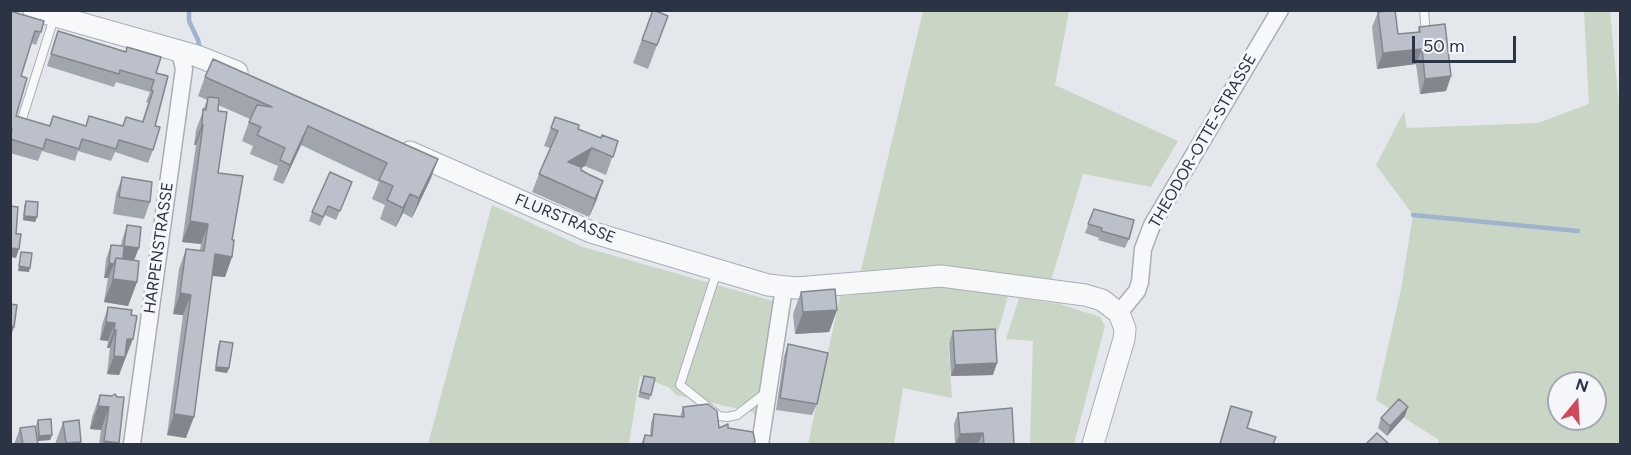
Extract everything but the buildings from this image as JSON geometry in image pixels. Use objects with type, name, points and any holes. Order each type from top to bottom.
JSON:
[{"type":"street","name":"THEODOR-OTTE-STRASSE","points":[[1119,313],[1137,291],[1143,249],[1152,225],[1280,10]]},
{"type":"street","points":[[44,14],[215,62],[259,82]]},
{"type":"street","name":"HARPENSTRASSE","points":[[132,444],[184,69],[180,51]]},
{"type":"street","name":"FLURSTRASSE","points":[[390,142],[591,232],[784,288],[940,276],[959,277],[1085,296],[1102,300],[1119,313]]},
{"type":"street","points":[[760,444],[784,288]]},
{"type":"street","points":[[1093,444],[1124,339],[1125,329],[1119,313]]},
{"type":"lane","points":[[1424,10],[1426,36]]},
{"type":"lane","points":[[22,119],[44,14]]},
{"type":"lane","points":[[717,270],[680,385],[719,416],[727,417],[737,415],[768,391]]},
{"type":"green space","points":[[923,11],[1069,11],[1055,85],[1178,141],[1151,187],[1083,174],[1051,281],[1013,279],[996,338],[948,341],[952,398],[903,388],[894,444],[808,444],[840,296],[855,295]]},
{"type":"green space","points":[[1584,11],[1610,11],[1620,116],[1620,444],[1437,444],[1439,440],[1376,400],[1401,289],[1413,215],[1376,165],[1404,111],[1407,128],[1538,123],[1589,104]]},
{"type":"green space","points":[[492,205],[583,247],[777,302],[756,419],[753,412],[676,395],[670,388],[640,376],[629,444],[428,444]]},
{"type":"green space","points":[[1019,298],[1060,304],[1100,317],[1105,326],[1074,444],[1030,444],[1033,341],[1006,339]]},
{"type":"waterway","points":[[189,10],[189,21],[200,48]]},
{"type":"waterway","points":[[1413,215],[1578,231]]}]
